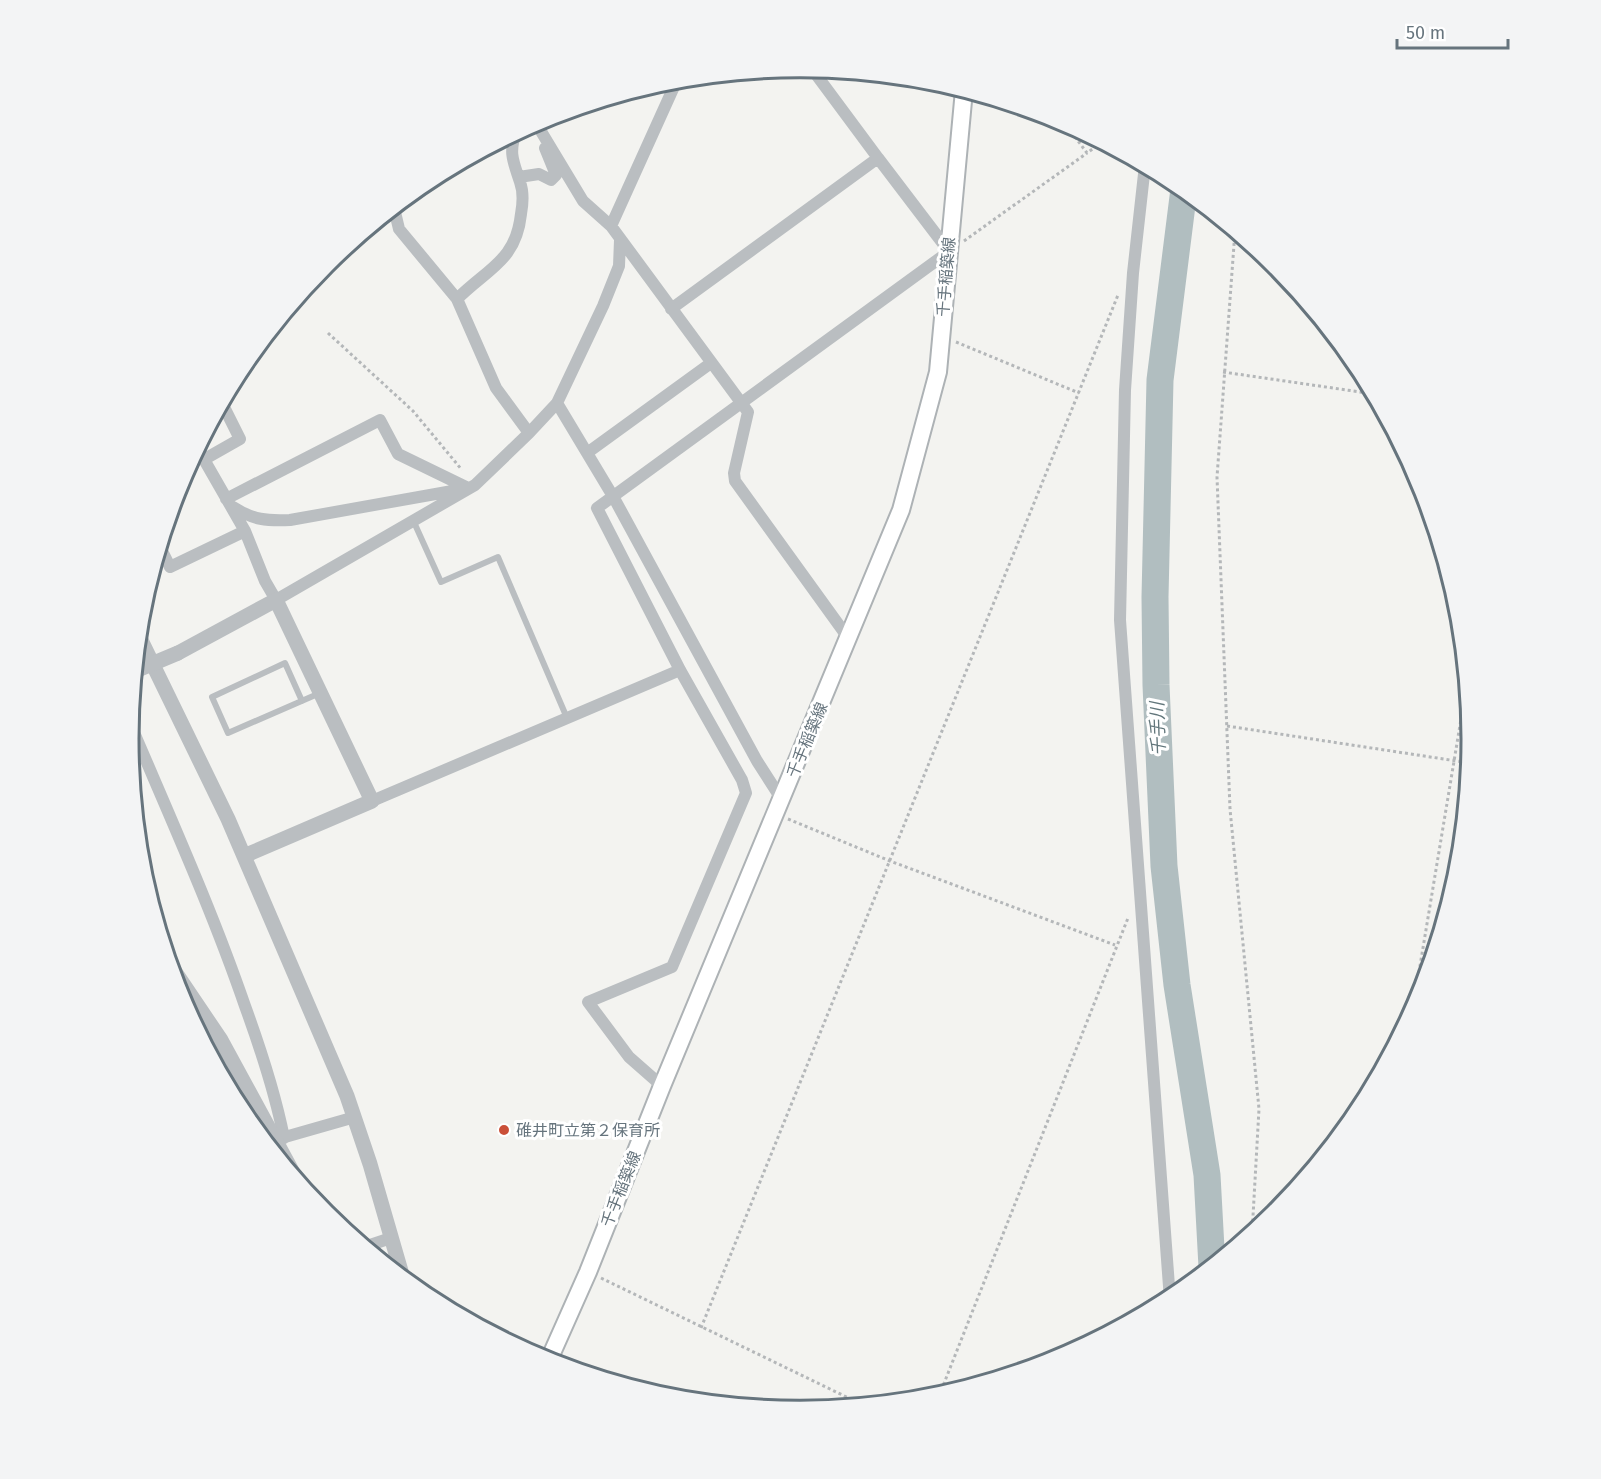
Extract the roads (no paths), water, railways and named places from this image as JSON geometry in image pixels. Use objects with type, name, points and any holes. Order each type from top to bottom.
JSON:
[{"type":"main road","name":"千手稲築線","points":[[552,1353],[588,1272],[662,1086],[901,510],[935,383],[963,99]]},
{"type":"street","points":[[662,1086],[629,1057],[588,1002],[672,967],[746,793],[742,780],[680,670],[597,508],[742,405],[948,252],[820,78]]},
{"type":"street","points":[[611,226],[672,91]]},
{"type":"street","points":[[541,131],[583,201],[611,226],[748,412],[734,473],[735,481],[849,639]]},
{"type":"street","points":[[519,177],[539,174],[551,180],[556,175],[544,149],[546,138]]},
{"type":"street","points":[[457,299],[510,253],[516,243],[523,202],[519,177],[510,152],[513,144]]},
{"type":"street","points":[[671,309],[878,158]]},
{"type":"street","points":[[1144,175],[1133,273],[1125,390],[1120,620],[1169,1289]]},
{"type":"street","points":[[396,217],[399,229],[457,299],[496,388],[529,433]]},
{"type":"street","points":[[143,667],[178,653],[276,600],[471,487],[529,433],[556,403],[615,279],[621,254],[620,240]]},
{"type":"street","points":[[587,453],[711,363]]},
{"type":"street","points":[[556,403],[614,498],[757,762],[778,807]]},
{"type":"street","points":[[205,452],[240,439],[226,412]]},
{"type":"street","points":[[228,502],[380,420],[398,454],[471,487]]},
{"type":"street","points":[[202,458],[245,531],[265,581],[321,692],[372,801]]},
{"type":"street","points":[[228,502],[250,518],[267,521],[290,520],[471,487]]},
{"type":"street","points":[[165,557],[170,567],[245,531]]},
{"type":"street","points":[[146,650],[244,856],[355,1117],[399,1265]]},
{"type":"street","points":[[244,856],[680,670]]},
{"type":"street","points":[[139,745],[227,953],[279,1107],[280,1139]]},
{"type":"street","points":[[189,992],[221,1040],[280,1139],[287,1156]]},
{"type":"street","points":[[280,1139],[355,1117]]},
{"type":"street","points":[[372,1244],[391,1238]]},
{"type":"lane","points":[[413,520],[441,582],[498,558],[567,718]]},
{"type":"lane","points":[[302,701],[285,663],[212,697],[228,733],[302,701],[321,692]]},
{"type":"waterway","name":"千手川","points":[[1183,200],[1160,380],[1155,597],[1156,685],[1164,866],[1177,985],[1207,1175],[1211,1257]]},
{"type":"place","name":"碓井町立第２保育所","points":[[504,1130]]}]
